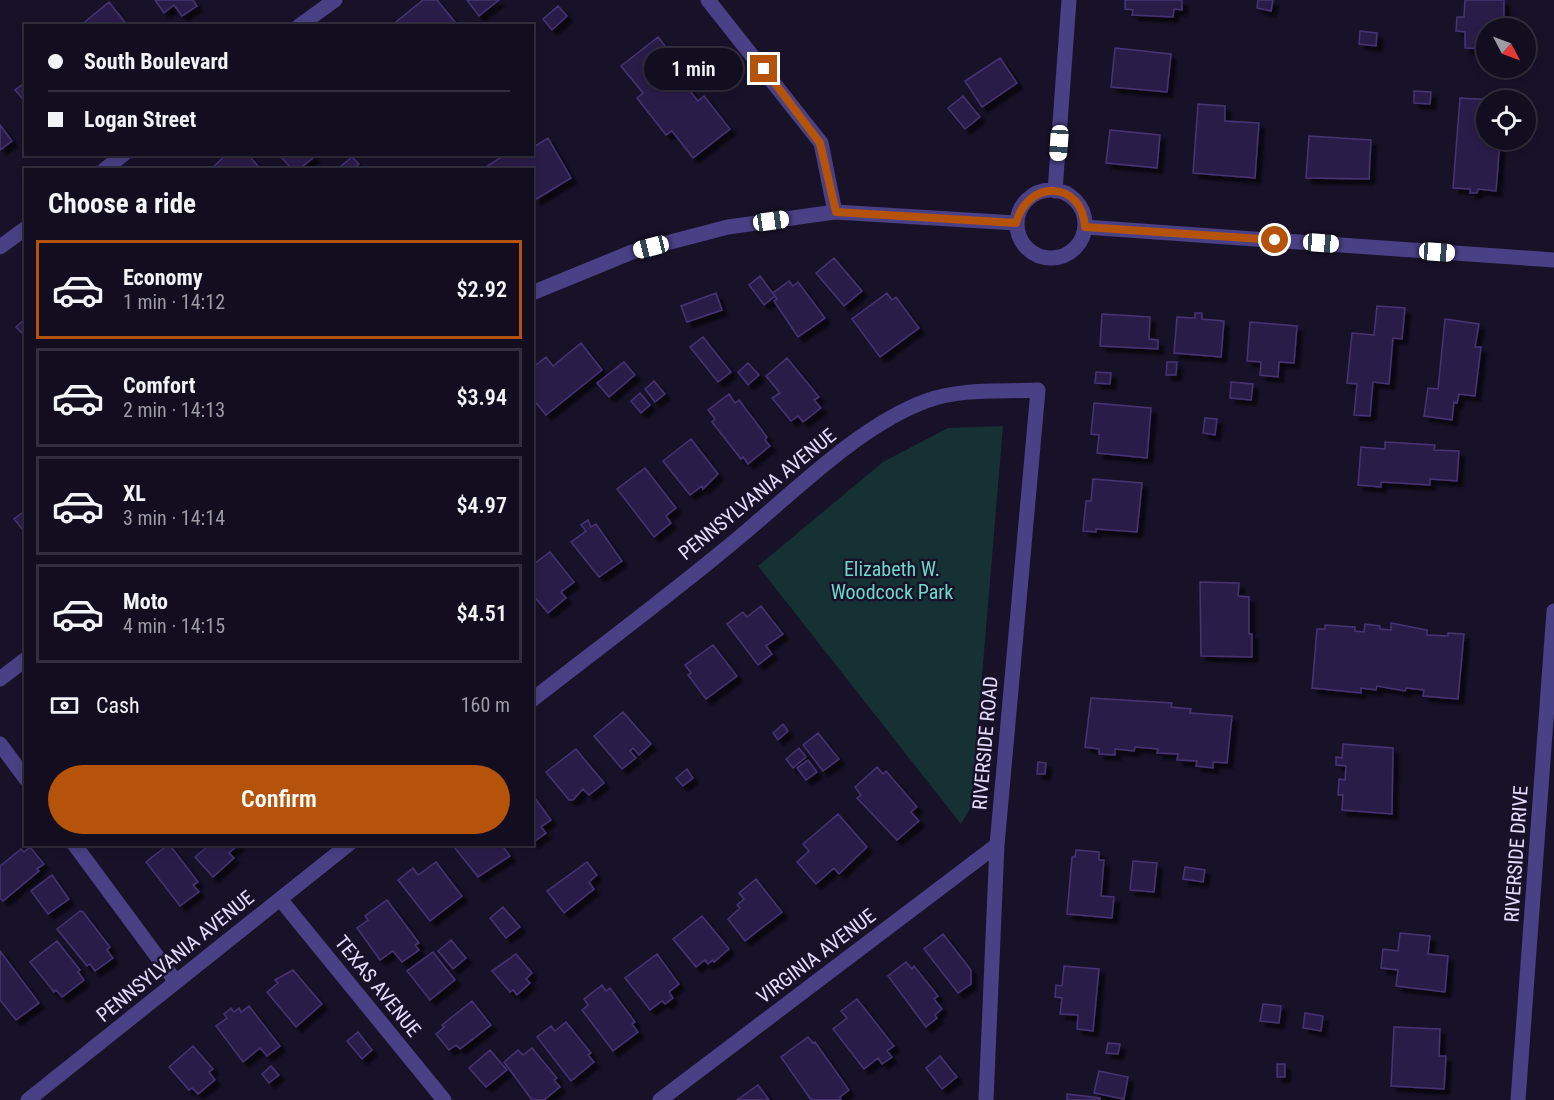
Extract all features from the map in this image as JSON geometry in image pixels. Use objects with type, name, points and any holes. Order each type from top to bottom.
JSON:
[{"type":"street","points":[[302,24],[335,0]]},
{"type":"street","points":[[708,0],[820,143],[836,212]]},
{"type":"street","points":[[1055,191],[1069,0]]},
{"type":"street","points":[[106,168],[122,156]]},
{"type":"street","points":[[1055,191],[1065,193],[1080,207],[1085,227],[1077,246],[1069,253],[1050,258],[1029,251],[1022,243],[1016,223],[1026,202],[1042,192],[1055,191]]},
{"type":"street","points":[[534,292],[642,249],[728,227],[836,212],[1016,223]]},
{"type":"street","points":[[1085,227],[1554,260]]},
{"type":"street","points":[[0,247],[24,229]]},
{"type":"street","name":"PENNSYLVANIA AVENUE","points":[[534,698],[721,552],[854,442],[888,418],[926,401],[956,393],[1038,390]]},
{"type":"street","name":"RIVERSIDE ROAD","points":[[986,1100],[997,845],[1038,390]]},
{"type":"street","name":"RIVERSIDE DRIVE","points":[[1518,1100],[1554,611]]},
{"type":"street","points":[[0,679],[24,661]]},
{"type":"street","points":[[0,744],[24,776]]},
{"type":"street","name":"VIRGINIA AVENUE","points":[[660,1100],[997,845]]},
{"type":"street","points":[[75,846],[176,982]]},
{"type":"street","name":"PENNSYLVANIA AVENUE","points":[[28,1100],[346,846]]},
{"type":"street","name":"TEXAS AVENUE","points":[[280,899],[444,1100]]},
{"type":"green space","name":"Elizabeth W. Woodcock Park","points":[[1003,426],[971,807],[961,824],[758,566],[883,462],[948,428]]},
{"type":"building","points":[[155,0],[193,0],[197,6],[182,16],[174,5],[164,13]]},
{"type":"building","points":[[423,0],[437,0],[455,22],[454,24],[393,24]]},
{"type":"building","points":[[467,0],[499,0],[479,16]]},
{"type":"building","points":[[1125,0],[1182,0],[1182,10],[1174,9],[1173,17],[1132,15],[1133,10],[1125,9]]},
{"type":"building","points":[[1258,0],[1273,0],[1271,11],[1257,8]]},
{"type":"building","points":[[1465,0],[1504,0],[1504,18],[1476,18],[1476,49],[1465,48],[1465,32],[1456,31],[1457,17],[1464,17]]},
{"type":"building","points":[[109,2],[126,24],[82,24]]},
{"type":"building","points":[[558,6],[567,16],[552,30],[543,19]]},
{"type":"building","points":[[1360,31],[1377,33],[1376,46],[1359,44]]},
{"type":"building","points":[[658,37],[685,71],[678,76],[698,101],[704,96],[730,129],[693,158],[672,131],[666,135],[637,98],[643,93],[621,66]]},
{"type":"building","points":[[1115,48],[1171,54],[1167,92],[1111,87]]},
{"type":"building","points":[[1000,58],[1017,83],[982,107],[965,81]]},
{"type":"building","points":[[24,83],[24,101],[15,90]]},
{"type":"building","points":[[1414,91],[1431,92],[1430,104],[1414,103]]},
{"type":"building","points":[[963,96],[980,117],[965,129],[948,108]]},
{"type":"building","points":[[1460,98],[1476,99],[1476,150],[1499,150],[1496,191],[1478,189],[1477,193],[1470,193],[1470,189],[1453,188]]},
{"type":"building","points":[[1198,104],[1225,106],[1225,121],[1259,123],[1255,178],[1193,173]]},
{"type":"building","points":[[0,125],[12,141],[0,150]]},
{"type":"building","points":[[1110,130],[1160,135],[1157,168],[1106,163]]},
{"type":"building","points":[[1309,136],[1371,140],[1369,179],[1306,178]]},
{"type":"building","points":[[548,138],[571,178],[535,200],[534,168],[484,168],[503,156],[534,156],[534,147]]},
{"type":"building","points":[[225,156],[250,156],[259,168],[212,168]]},
{"type":"building","points":[[280,156],[314,157],[300,168],[291,168]]},
{"type":"building","points":[[352,157],[359,164],[354,168],[340,167]]},
{"type":"building","points":[[834,258],[862,291],[844,306],[816,273]]},
{"type":"building","points":[[760,276],[775,296],[764,305],[749,285]]},
{"type":"building","points":[[789,281],[793,286],[798,282],[825,318],[798,337],[774,301],[777,299],[773,293]]},
{"type":"building","points":[[716,293],[722,310],[687,322],[681,306]]},
{"type":"building","points":[[887,293],[892,300],[896,297],[919,328],[880,357],[852,319]]},
{"type":"building","points":[[1377,306],[1405,308],[1402,339],[1393,338],[1389,384],[1373,382],[1370,416],[1354,415],[1357,384],[1347,383],[1352,333],[1374,335]]},
{"type":"building","points":[[1195,313],[1202,313],[1202,319],[1224,321],[1221,357],[1174,353],[1177,317],[1195,318]]},
{"type":"building","points":[[1102,314],[1150,317],[1149,339],[1158,340],[1158,349],[1100,346]]},
{"type":"building","points":[[1445,319],[1479,324],[1475,347],[1481,347],[1475,396],[1459,394],[1457,403],[1454,402],[1452,420],[1424,416],[1428,388],[1438,389]]},
{"type":"building","points":[[24,320],[24,335],[16,327]]},
{"type":"building","points":[[1250,322],[1297,326],[1294,363],[1279,362],[1278,377],[1260,375],[1261,362],[1247,361]]},
{"type":"building","points":[[703,337],[731,372],[718,382],[690,347]]},
{"type":"building","points":[[581,343],[602,370],[546,415],[534,400],[534,366],[546,357],[553,366]]},
{"type":"building","points":[[787,358],[819,397],[814,400],[821,408],[803,422],[798,416],[791,421],[772,398],[780,393],[766,376]]},
{"type":"building","points":[[624,362],[635,375],[609,397],[597,383]]},
{"type":"building","points":[[1167,362],[1177,362],[1176,375],[1166,375]]},
{"type":"building","points":[[748,363],[759,375],[748,385],[738,372]]},
{"type":"building","points":[[1096,372],[1111,373],[1110,384],[1095,383]]},
{"type":"building","points":[[654,381],[665,394],[655,402],[645,389]]},
{"type":"building","points":[[1231,382],[1253,384],[1251,400],[1230,398]]},
{"type":"building","points":[[640,393],[650,405],[641,413],[631,401]]},
{"type":"building","points":[[729,394],[735,403],[739,400],[767,437],[765,440],[770,446],[748,464],[743,457],[741,459],[712,422],[715,419],[708,410]]},
{"type":"building","points":[[1094,403],[1151,408],[1147,458],[1097,453],[1099,435],[1091,434]]},
{"type":"building","points":[[1205,418],[1217,419],[1215,435],[1203,433]]},
{"type":"building","points":[[691,439],[718,474],[703,489],[702,486],[690,495],[663,461]]},
{"type":"building","points":[[1385,442],[1435,445],[1434,450],[1459,451],[1457,481],[1430,479],[1430,485],[1381,482],[1381,487],[1358,485],[1361,447],[1385,449]]},
{"type":"building","points":[[645,468],[676,508],[666,516],[671,523],[654,537],[617,489]]},
{"type":"building","points":[[1093,479],[1142,483],[1137,532],[1096,529],[1096,532],[1083,531],[1086,501],[1091,501]]},
{"type":"building","points":[[24,512],[24,532],[14,519]]},
{"type":"building","points":[[588,520],[591,527],[596,524],[622,561],[599,577],[571,542],[586,531],[581,525]]},
{"type":"building","points":[[550,552],[574,582],[561,592],[566,598],[548,613],[534,596],[535,563]]},
{"type":"building","points":[[1200,582],[1239,583],[1238,596],[1249,597],[1249,634],[1252,634],[1252,657],[1201,656]]},
{"type":"building","points":[[761,606],[783,634],[766,646],[772,654],[758,665],[727,624],[743,612],[747,617]]},
{"type":"building","points":[[1391,623],[1427,630],[1427,635],[1464,634],[1458,699],[1423,696],[1424,690],[1406,688],[1405,691],[1377,686],[1376,690],[1361,688],[1361,693],[1312,688],[1317,629],[1325,629],[1325,625],[1355,627],[1355,631],[1364,632],[1365,624],[1391,630]]},
{"type":"building","points":[[713,645],[737,676],[706,699],[688,675],[691,673],[685,665]]},
{"type":"building","points":[[1091,698],[1172,703],[1171,707],[1191,709],[1190,713],[1232,716],[1227,763],[1213,762],[1213,768],[1196,766],[1197,761],[1177,760],[1178,754],[1157,753],[1158,749],[1135,747],[1134,751],[1115,749],[1115,755],[1099,754],[1099,749],[1085,747]]},
{"type":"building","points":[[623,712],[651,744],[639,755],[633,748],[630,751],[636,758],[622,769],[594,736]]},
{"type":"building","points":[[783,724],[788,731],[778,740],[773,733]]},
{"type":"building","points":[[818,733],[839,759],[823,771],[803,745]]},
{"type":"building","points":[[1343,744],[1393,748],[1392,814],[1342,810],[1343,795],[1338,795],[1339,779],[1345,780],[1346,766],[1336,765],[1336,757],[1342,758]]},
{"type":"building","points":[[799,748],[806,757],[793,768],[786,759]]},
{"type":"building","points":[[576,749],[604,783],[589,795],[583,789],[573,800],[569,800],[546,772]]},
{"type":"building","points":[[808,760],[817,772],[806,780],[797,768]]},
{"type":"building","points":[[1038,762],[1046,763],[1045,774],[1037,774]]},
{"type":"building","points":[[877,767],[883,774],[886,771],[917,807],[911,812],[919,821],[897,840],[857,798],[861,795],[855,787]]},
{"type":"building","points":[[687,769],[693,778],[683,786],[676,778]]},
{"type":"building","points":[[534,797],[551,820],[541,827],[546,833],[534,842]]},
{"type":"building","points":[[838,814],[867,847],[839,874],[834,868],[816,884],[797,862],[809,851],[803,844]]},
{"type":"building","points":[[166,846],[171,846],[198,882],[193,885],[199,892],[180,906],[146,862]]},
{"type":"building","points":[[208,846],[237,846],[229,853],[234,858],[213,877],[195,857]]},
{"type":"building","points":[[502,846],[510,856],[478,877],[454,847]]},
{"type":"building","points":[[30,847],[44,864],[37,869],[39,871],[3,901],[0,898],[0,866],[21,849],[24,852]]},
{"type":"building","points":[[1076,850],[1099,852],[1099,860],[1104,860],[1101,896],[1114,897],[1112,918],[1067,914],[1072,857],[1075,857]]},
{"type":"building","points":[[1133,861],[1157,863],[1154,892],[1130,890]]},
{"type":"building","points":[[436,862],[462,896],[430,921],[398,880],[413,868],[418,875]]},
{"type":"building","points":[[587,862],[597,875],[589,882],[594,889],[564,913],[547,891]]},
{"type":"building","points":[[1185,867],[1205,870],[1203,882],[1183,879]]},
{"type":"building","points":[[52,875],[69,899],[48,914],[31,891]]},
{"type":"building","points":[[756,879],[782,912],[745,941],[728,919],[740,908],[737,905],[744,899],[739,893]]},
{"type":"building","points":[[387,900],[419,943],[415,945],[419,950],[402,962],[393,951],[380,960],[357,928],[368,920],[365,916]]},
{"type":"building","points":[[503,907],[520,927],[506,938],[490,918]]},
{"type":"building","points":[[80,911],[110,947],[107,950],[113,958],[95,971],[90,964],[87,966],[57,929]]},
{"type":"building","points":[[702,916],[729,949],[714,962],[713,960],[708,964],[705,960],[696,967],[673,939]]},
{"type":"building","points":[[1400,933],[1430,936],[1428,954],[1448,956],[1445,992],[1396,986],[1398,970],[1381,968],[1383,949],[1398,951]]},
{"type":"building","points":[[943,934],[971,970],[971,984],[958,993],[924,949]]},
{"type":"building","points":[[451,940],[466,958],[453,969],[438,951]]},
{"type":"building","points":[[57,941],[80,970],[78,972],[84,980],[62,997],[56,990],[54,992],[30,962]]},
{"type":"building","points":[[0,951],[39,1003],[16,1020],[0,1000]]},
{"type":"building","points":[[433,952],[455,980],[430,1000],[407,971]]},
{"type":"building","points":[[516,954],[532,973],[526,979],[530,983],[517,995],[513,990],[510,992],[492,971]]},
{"type":"building","points":[[657,954],[679,984],[669,992],[673,998],[665,1004],[662,1001],[650,1010],[625,978]]},
{"type":"building","points":[[906,962],[912,969],[914,966],[938,996],[934,999],[942,1009],[935,1015],[937,1018],[926,1027],[888,976]]},
{"type":"building","points":[[1064,966],[1099,969],[1093,1031],[1077,1029],[1078,1015],[1060,1014],[1062,998],[1055,997],[1056,985],[1062,986]]},
{"type":"building","points":[[293,970],[322,1004],[296,1027],[267,992],[278,983],[275,980]]},
{"type":"building","points":[[602,985],[606,991],[610,988],[635,1022],[632,1024],[638,1032],[613,1051],[582,1010],[588,1005],[584,999]]},
{"type":"building","points":[[857,999],[894,1046],[887,1051],[892,1057],[882,1064],[878,1058],[864,1069],[833,1029],[847,1018],[841,1011]]},
{"type":"building","points":[[472,1001],[491,1025],[460,1049],[456,1045],[449,1050],[436,1034],[444,1027],[442,1025]]},
{"type":"building","points":[[1263,1004],[1281,1006],[1279,1023],[1260,1021]]},
{"type":"building","points":[[249,1006],[280,1046],[267,1056],[260,1048],[243,1062],[216,1026],[227,1018],[224,1014],[231,1008],[234,1012],[239,1008],[241,1012]]},
{"type":"building","points":[[1305,1013],[1323,1016],[1321,1031],[1303,1028]]},
{"type":"building","points":[[566,1022],[591,1053],[588,1055],[594,1062],[571,1081],[537,1037],[551,1026],[555,1031]]},
{"type":"building","points":[[1394,1027],[1440,1029],[1439,1056],[1446,1056],[1444,1089],[1391,1086]]},
{"type":"building","points":[[358,1032],[372,1050],[362,1059],[347,1041]]},
{"type":"building","points":[[808,1037],[813,1043],[815,1042],[849,1090],[840,1097],[841,1100],[811,1100],[781,1057]]},
{"type":"building","points":[[1108,1043],[1120,1044],[1118,1054],[1106,1053]]},
{"type":"building","points":[[193,1046],[213,1069],[209,1072],[215,1080],[198,1094],[192,1088],[189,1090],[169,1067]]},
{"type":"building","points":[[532,1048],[557,1078],[554,1080],[560,1087],[544,1100],[532,1100],[504,1062],[518,1050],[523,1055]]},
{"type":"building","points":[[490,1050],[507,1070],[486,1087],[469,1068]]},
{"type":"building","points":[[940,1056],[957,1077],[942,1089],[926,1068]]},
{"type":"building","points":[[1277,1064],[1285,1064],[1285,1077],[1277,1077]]},
{"type":"building","points":[[271,1066],[279,1075],[269,1083],[262,1074]]},
{"type":"building","points":[[1099,1071],[1128,1077],[1124,1099],[1094,1093]]},
{"type":"building","points":[[758,1085],[769,1100],[737,1100]]},
{"type":"building","points":[[1067,1094],[1100,1098],[1100,1100],[1067,1100]]},
{"type":"route","points":[[764,69],[820,143],[836,212],[1016,223],[1019,211],[1034,195],[1044,191],[1055,191],[1065,193],[1080,207],[1085,227],[1275,240]]}]
